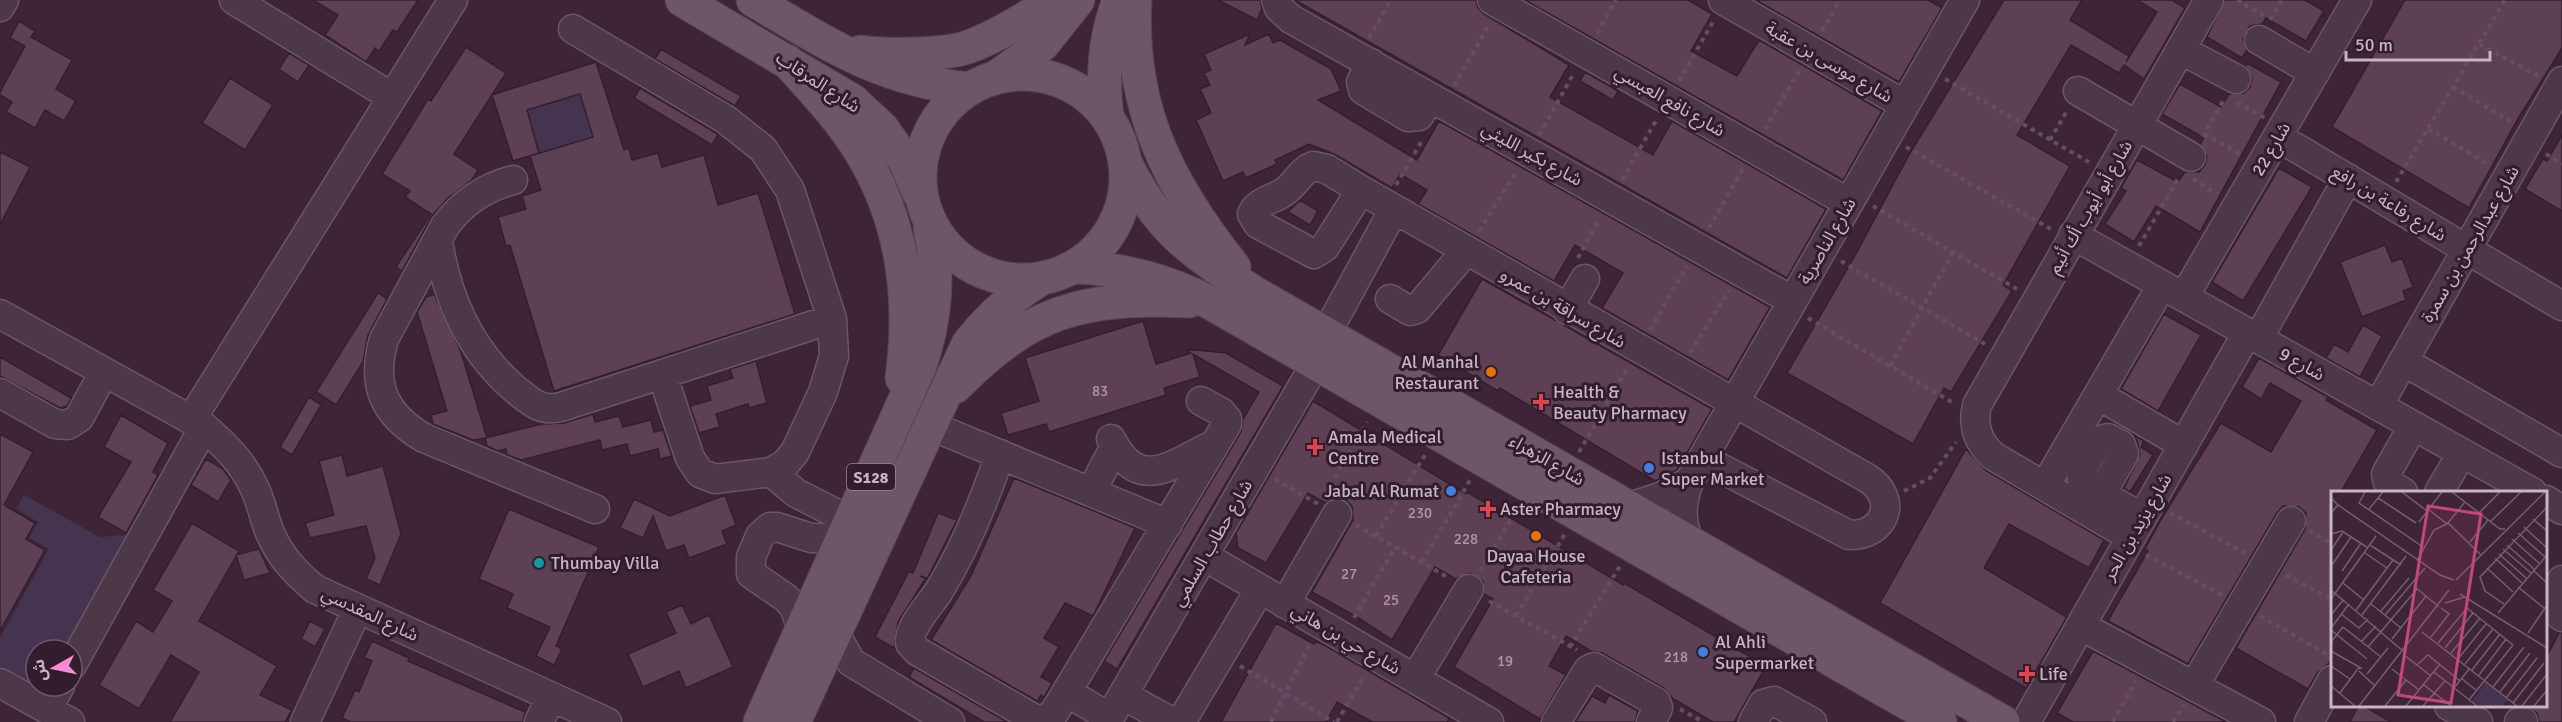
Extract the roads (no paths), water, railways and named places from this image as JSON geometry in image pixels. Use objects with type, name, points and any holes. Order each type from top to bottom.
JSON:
[{"type":"main road","name":"شارع المرقاب","points":[[682,0],[854,101],[882,128],[905,161],[925,209]]},
{"type":"main road","name":"شارع المرقاب","points":[[753,0],[867,64],[900,77],[934,85],[968,89]]},
{"type":"main road","points":[[836,48],[900,54],[966,48],[1025,19],[1054,0]]},
{"type":"main road","points":[[998,76],[1023,74],[1047,76],[1070,85],[1090,99],[1107,117],[1119,139],[1125,162],[1126,187],[1121,211],[1110,234],[1095,253],[1075,267],[1039,280],[1017,281],[995,278],[974,269],[956,257],[940,240],[925,209],[919,172],[933,124],[949,104],[968,89],[998,76],[1043,44],[1078,0]]},
{"type":"main road","points":[[1107,117],[1104,61],[1108,33],[1119,0]]},
{"type":"main road","points":[[1135,0],[1137,67],[1145,108],[1158,147],[1199,223],[1253,292]]},
{"type":"main road","points":[[787,61],[857,145],[882,192],[899,242],[907,294],[906,347],[897,419]]},
{"type":"main road","name":"شارع الزهراء","points":[[1125,162],[1140,192],[1159,220],[1182,243],[1253,292],[1380,400],[1577,513],[1915,714],[1940,722]]},
{"type":"main road","name":"S128","points":[[760,722],[920,366],[935,309],[936,270],[925,209]]},
{"type":"main road","name":"شارع الزهراء","points":[[1075,267],[1131,272],[1158,279],[1321,349],[1629,507],[2003,722]]},
{"type":"main road","name":"S128","points":[[794,722],[933,415],[968,344],[988,318],[1012,297],[1039,280]]},
{"type":"main road","points":[[933,415],[993,351],[1026,328],[1061,312],[1100,302],[1139,299],[1209,302]]},
{"type":"street","points":[[0,7],[4,0]]},
{"type":"street","points":[[234,0],[392,97]]},
{"type":"street","points":[[84,642],[198,424],[392,97],[453,0]]},
{"type":"street","name":"شارع بكير الليثي","points":[[1276,0],[1285,14],[1740,272],[1791,304]]},
{"type":"street","name":"شارع نافع العبسي","points":[[1491,0],[1668,100],[1852,199]]},
{"type":"street","name":"شارع أبو أيوب أك أنيم","points":[[2045,486],[1993,456],[1984,448],[1975,427],[1977,405],[2209,0]]},
{"type":"street","name":"شارع 22","points":[[2045,486],[2098,395],[2237,206],[2356,0]]},
{"type":"street","name":"شارع موسى بن عقبة","points":[[1724,1],[1905,105]]},
{"type":"street","name":"شارع الناصرية","points":[[1689,541],[1683,527],[1681,512],[1696,470],[1963,1]]},
{"type":"street","points":[[573,29],[724,119],[763,149],[778,169],[794,198],[832,318],[834,356],[823,392],[795,452],[785,464],[771,472],[715,479],[700,473],[690,458],[662,374]]},
{"type":"street","points":[[2265,29],[2315,72]]},
{"type":"street","points":[[2181,50],[2231,87]]},
{"type":"street","name":"شارع عبدالرحمن بن سمرة","points":[[2378,406],[2560,84]]},
{"type":"street","points":[[2078,91],[2192,155]]},
{"type":"street","name":"شارع رفاعة بن رافع","points":[[2280,133],[2385,201],[2562,306]]},
{"type":"street","name":"شارع يزيد بن الحر","points":[[2026,722],[2184,445],[2348,178]]},
{"type":"street","points":[[513,180],[497,184],[468,201],[445,226],[384,339],[379,358],[378,378],[383,397],[393,414],[407,428],[424,438],[595,509]]},
{"type":"street","name":"شارع سراقة بن عمرو","points":[[1357,196],[1390,216],[1465,252],[1867,478],[1875,484],[1885,500],[1885,510],[1876,527],[1868,533],[1849,535],[1696,470]]},
{"type":"street","name":"شارع حطاب السلمي","points":[[1113,712],[1255,468],[1321,349],[1390,216]]},
{"type":"street","name":"شارع 9","points":[[2072,237],[2530,491]]},
{"type":"street","points":[[438,241],[446,282],[466,330],[504,379],[535,405],[553,409],[832,318]]},
{"type":"street","points":[[1390,299],[1410,311],[1417,309],[1465,252]]},
{"type":"street","points":[[1567,310],[1586,279]]},
{"type":"street","name":"شارع المقدسي","points":[[0,315],[198,424],[225,445],[242,465],[255,488],[271,535],[297,574],[315,589],[545,709],[607,722]]},
{"type":"street","points":[[2403,361],[2560,446]]},
{"type":"street","points":[[0,393],[55,424],[68,426],[79,418],[104,372]]},
{"type":"street","points":[[2098,395],[2184,445]]},
{"type":"street","points":[[1000,454],[967,538],[944,582],[911,632],[910,643],[917,651],[1038,720],[1050,718],[1067,692],[1215,444],[1227,419],[1221,412],[1201,401]]},
{"type":"street","points":[[933,415],[1000,454],[1168,524]]},
{"type":"street","points":[[2401,491],[2388,483],[2386,474],[2413,426]]},
{"type":"street","points":[[1091,492],[1113,442],[1125,462],[1148,472],[1165,468],[1215,444]]},
{"type":"street","points":[[2440,491],[2462,453]]},
{"type":"street","points":[[1629,507],[1660,497],[1696,470]]},
{"type":"street","points":[[771,472],[796,494],[847,530]]},
{"type":"street","points":[[2045,486],[2141,519]]},
{"type":"street","points":[[2101,494],[2141,519]]},
{"type":"street","points":[[2547,501],[2562,510]]},
{"type":"street","points":[[1286,604],[1328,509]]},
{"type":"street","points":[[2194,686],[2291,521]]},
{"type":"street","points":[[802,629],[794,607],[786,598],[751,574],[750,557],[760,536],[770,527],[811,538],[847,530]]},
{"type":"street","name":"شارع حي بن هاني","points":[[1204,556],[1489,722]]},
{"type":"street","points":[[2562,580],[2551,600],[2552,609],[2562,617]]},
{"type":"street","points":[[1181,722],[1260,589]]},
{"type":"street","points":[[1415,679],[1469,589]]},
{"type":"street","points":[[305,722],[357,610]]},
{"type":"street","points":[[2081,626],[2261,722]]},
{"type":"street","points":[[835,633],[851,662],[950,722]]},
{"type":"street","points":[[818,671],[836,663],[851,662]]},
{"type":"street","points":[[1556,722],[1588,670],[1597,667],[1656,702],[1658,708],[1651,722]]},
{"type":"street","points":[[2309,722],[2331,682]]},
{"type":"street","points":[[0,683],[59,706]]},
{"type":"street","points":[[1067,692],[1113,712],[1172,722]]},
{"type":"street","points":[[1753,722],[1763,704],[1774,701],[1812,722]]},
{"type":"street","points":[[2452,707],[2478,722]]},
{"type":"place","name":"Al Manhal Restaurant","points":[[1491,372]]},
{"type":"place","name":"Health & Beauty Pharmacy","points":[[1541,402]]},
{"type":"place","name":"Amala Medical Centre","points":[[1315,447]]},
{"type":"place","name":"Istanbul Super Market","points":[[1649,468]]},
{"type":"place","name":"Jabal Al Rumat","points":[[1451,491]]},
{"type":"place","name":"Aster Pharmacy","points":[[1488,509]]},
{"type":"place","name":"Dayaa House Cafeteria","points":[[1536,536]]},
{"type":"place","name":"Thumbay Villa","points":[[539,563]]},
{"type":"place","name":"Al Ahli Supermarket","points":[[1703,652]]},
{"type":"place","name":"Life","points":[[2027,674]]}]
